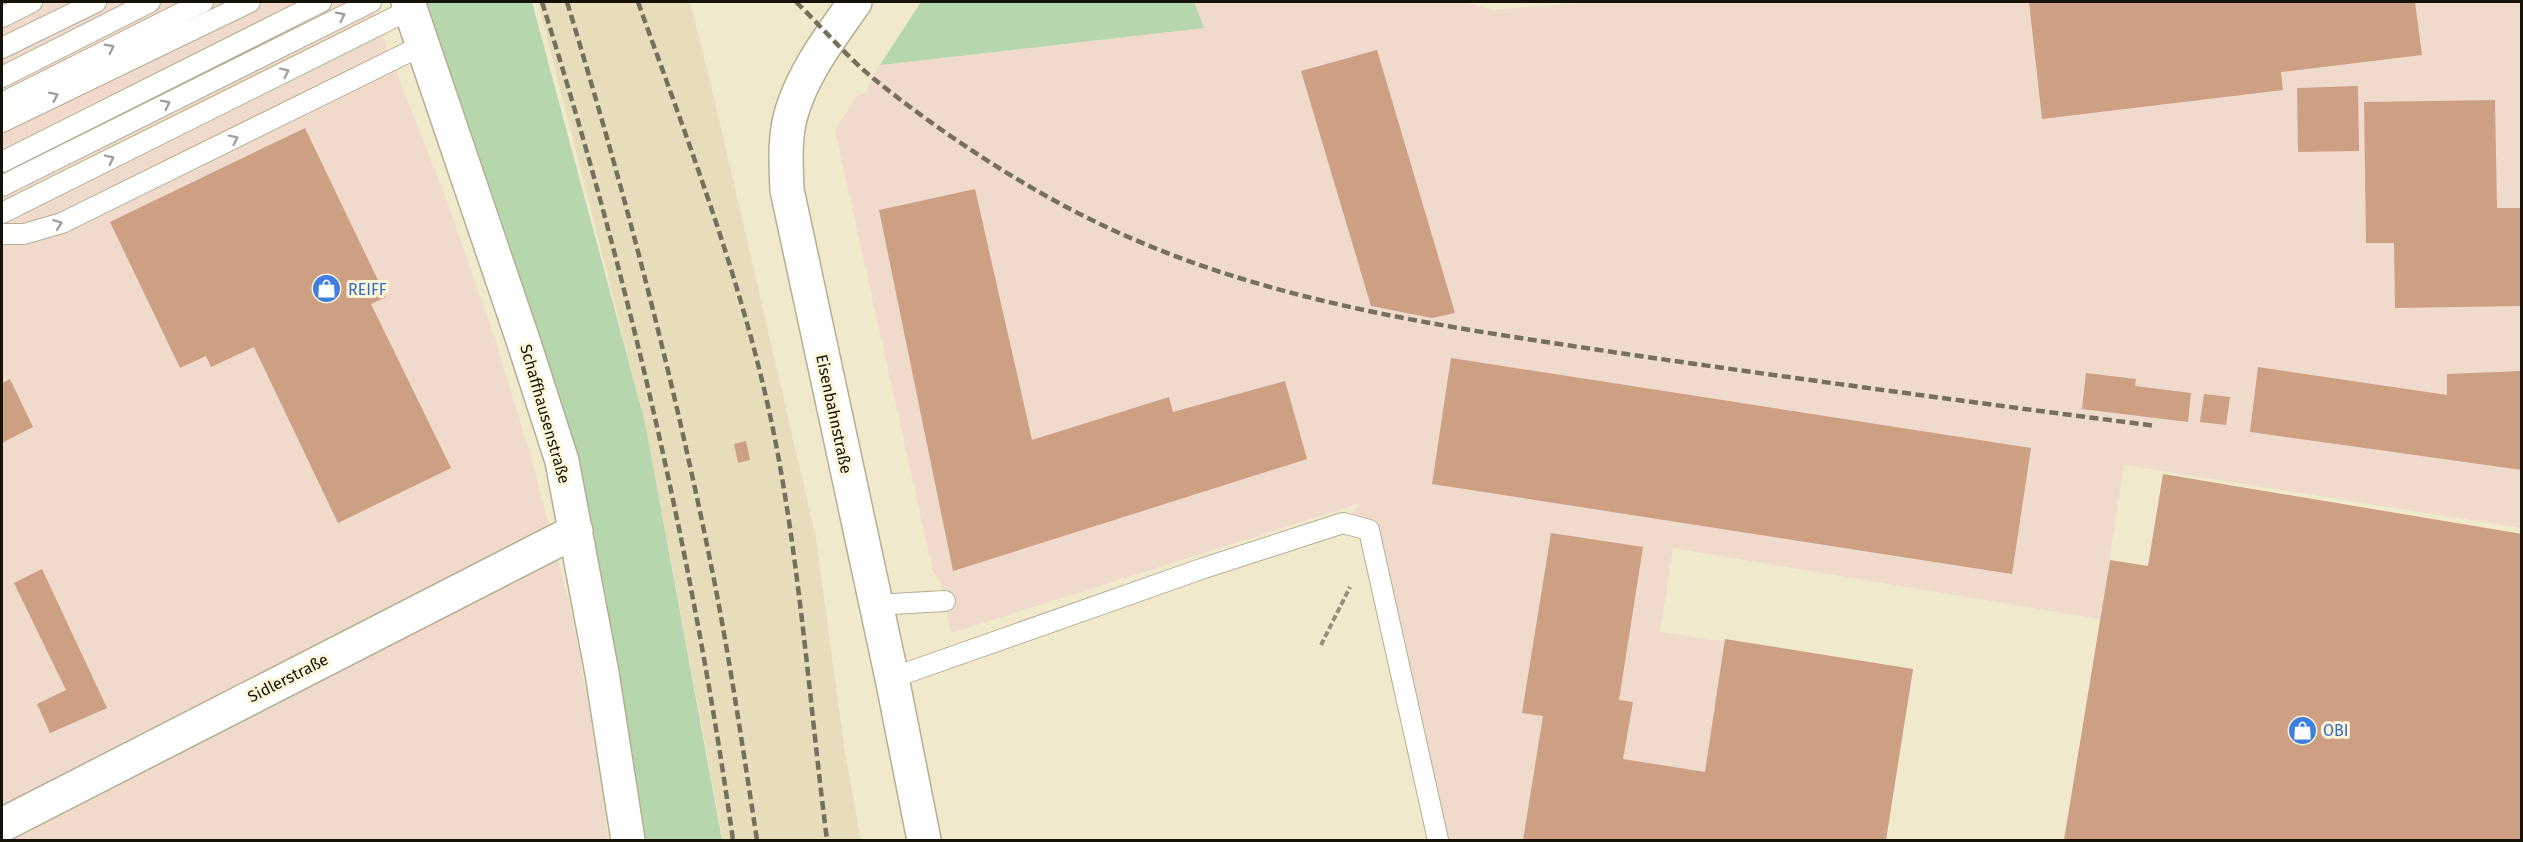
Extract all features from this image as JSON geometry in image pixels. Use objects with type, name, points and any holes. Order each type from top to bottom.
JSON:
[{"type":"street","name":"Eisenbahnstraße","points":[[855,2],[831,36],[802,87],[791,112],[785,151],[787,190],[892,678],[924,840]]},
{"type":"street","name":"Schaffhausenstraße","points":[[410,5],[562,461],[602,673],[628,840]]},
{"type":"street","name":"Sidlerstraße","points":[[2,825],[576,531]]},
{"type":"lane","points":[[2,17],[32,2]]},
{"type":"lane","points":[[2,48],[96,2]]},
{"type":"lane","points":[[2,77],[150,2]]},
{"type":"lane","points":[[2,103],[203,2]]},
{"type":"lane","points":[[2,122],[250,2]]},
{"type":"lane","points":[[2,162],[321,2]]},
{"type":"lane","points":[[2,186],[371,2]]},
{"type":"lane","points":[[2,213],[410,5]]},
{"type":"lane","points":[[2,234],[24,234],[62,223],[423,45]]},
{"type":"lane","points":[[892,678],[1204,568],[1343,523],[1370,530],[1438,840]]},
{"type":"lane","points":[[875,605],[945,601]]},
{"type":"path","points":[[1321,645],[1372,542]]},
{"type":"shaded area","points":[[2,2],[369,2],[449,207],[496,342],[533,464],[573,619],[598,761],[608,840],[2,840]]},
{"type":"shaded area","points":[[538,2],[690,2],[816,538],[845,753],[861,840],[723,840],[645,422]]},
{"type":"shaded area","points":[[921,2],[1464,2],[1494,10],[1589,2],[2521,2],[2521,528],[2124,465],[2100,619],[1673,548],[1660,632],[1913,669],[1886,840],[1438,840],[1370,530],[1343,523],[1361,503],[951,633],[940,579],[933,572],[835,130],[857,96],[866,92],[872,77]]},
{"type":"green space","points":[[408,2],[532,2],[645,422],[722,840],[628,840],[583,563]]},
{"type":"green space","points":[[921,2],[1194,2],[1204,28],[880,65]]},
{"type":"building","points":[[2029,2],[2415,2],[2422,55],[2281,72],[2283,90],[2042,119]]},
{"type":"building","points":[[1377,50],[1455,313],[1432,318],[1371,306],[1301,71]]},
{"type":"building","points":[[2358,86],[2359,151],[2298,152],[2297,88]]},
{"type":"building","points":[[2495,100],[2497,208],[2522,208],[2522,306],[2395,308],[2394,243],[2366,243],[2364,102]]},
{"type":"building","points":[[305,128],[386,297],[371,304],[451,468],[338,523],[254,347],[211,367],[206,356],[180,368],[110,222]]},
{"type":"building","points":[[975,189],[1032,440],[1169,397],[1173,412],[1285,381],[1307,459],[953,571],[879,210]]},
{"type":"building","points":[[1451,358],[2031,448],[2012,574],[1432,484]]},
{"type":"building","points":[[2258,367],[2447,395],[2447,374],[2522,371],[2522,470],[2250,432]]},
{"type":"building","points":[[2086,373],[2136,379],[2135,386],[2191,393],[2188,422],[2082,409]]},
{"type":"building","points":[[10,379],[33,427],[2,443],[2,383]]},
{"type":"building","points":[[2204,394],[2230,397],[2226,425],[2200,422]]},
{"type":"building","points":[[746,441],[750,460],[738,463],[734,444]]},
{"type":"building","name":"OBI","points":[[2163,474],[2522,534],[2522,840],[2064,840],[2110,560],[2148,566]]},
{"type":"building","points":[[1551,533],[1643,547],[1619,700],[1633,702],[1623,759],[1705,772],[1725,639],[1913,669],[1886,840],[1523,840],[1543,716],[1522,713]]},
{"type":"building","points":[[42,569],[107,708],[50,733],[37,704],[66,690],[14,583]]},
{"type":"railway","points":[[542,2],[602,208],[655,417],[698,628],[733,840]]},
{"type":"railway","points":[[567,2],[626,206],[678,412],[722,622],[757,840]]},
{"type":"railway","points":[[638,2],[719,231],[754,347],[768,406],[788,513],[827,840]]},
{"type":"railway","points":[[796,2],[874,79],[955,139],[1013,177],[1102,225],[1164,252],[1227,274],[1291,293],[1355,308],[1486,333],[1753,372],[2156,426]]},
{"type":"place","name":"REIFF","points":[[327,289]]},
{"type":"place","name":"OBI","points":[[2302,730]]}]
